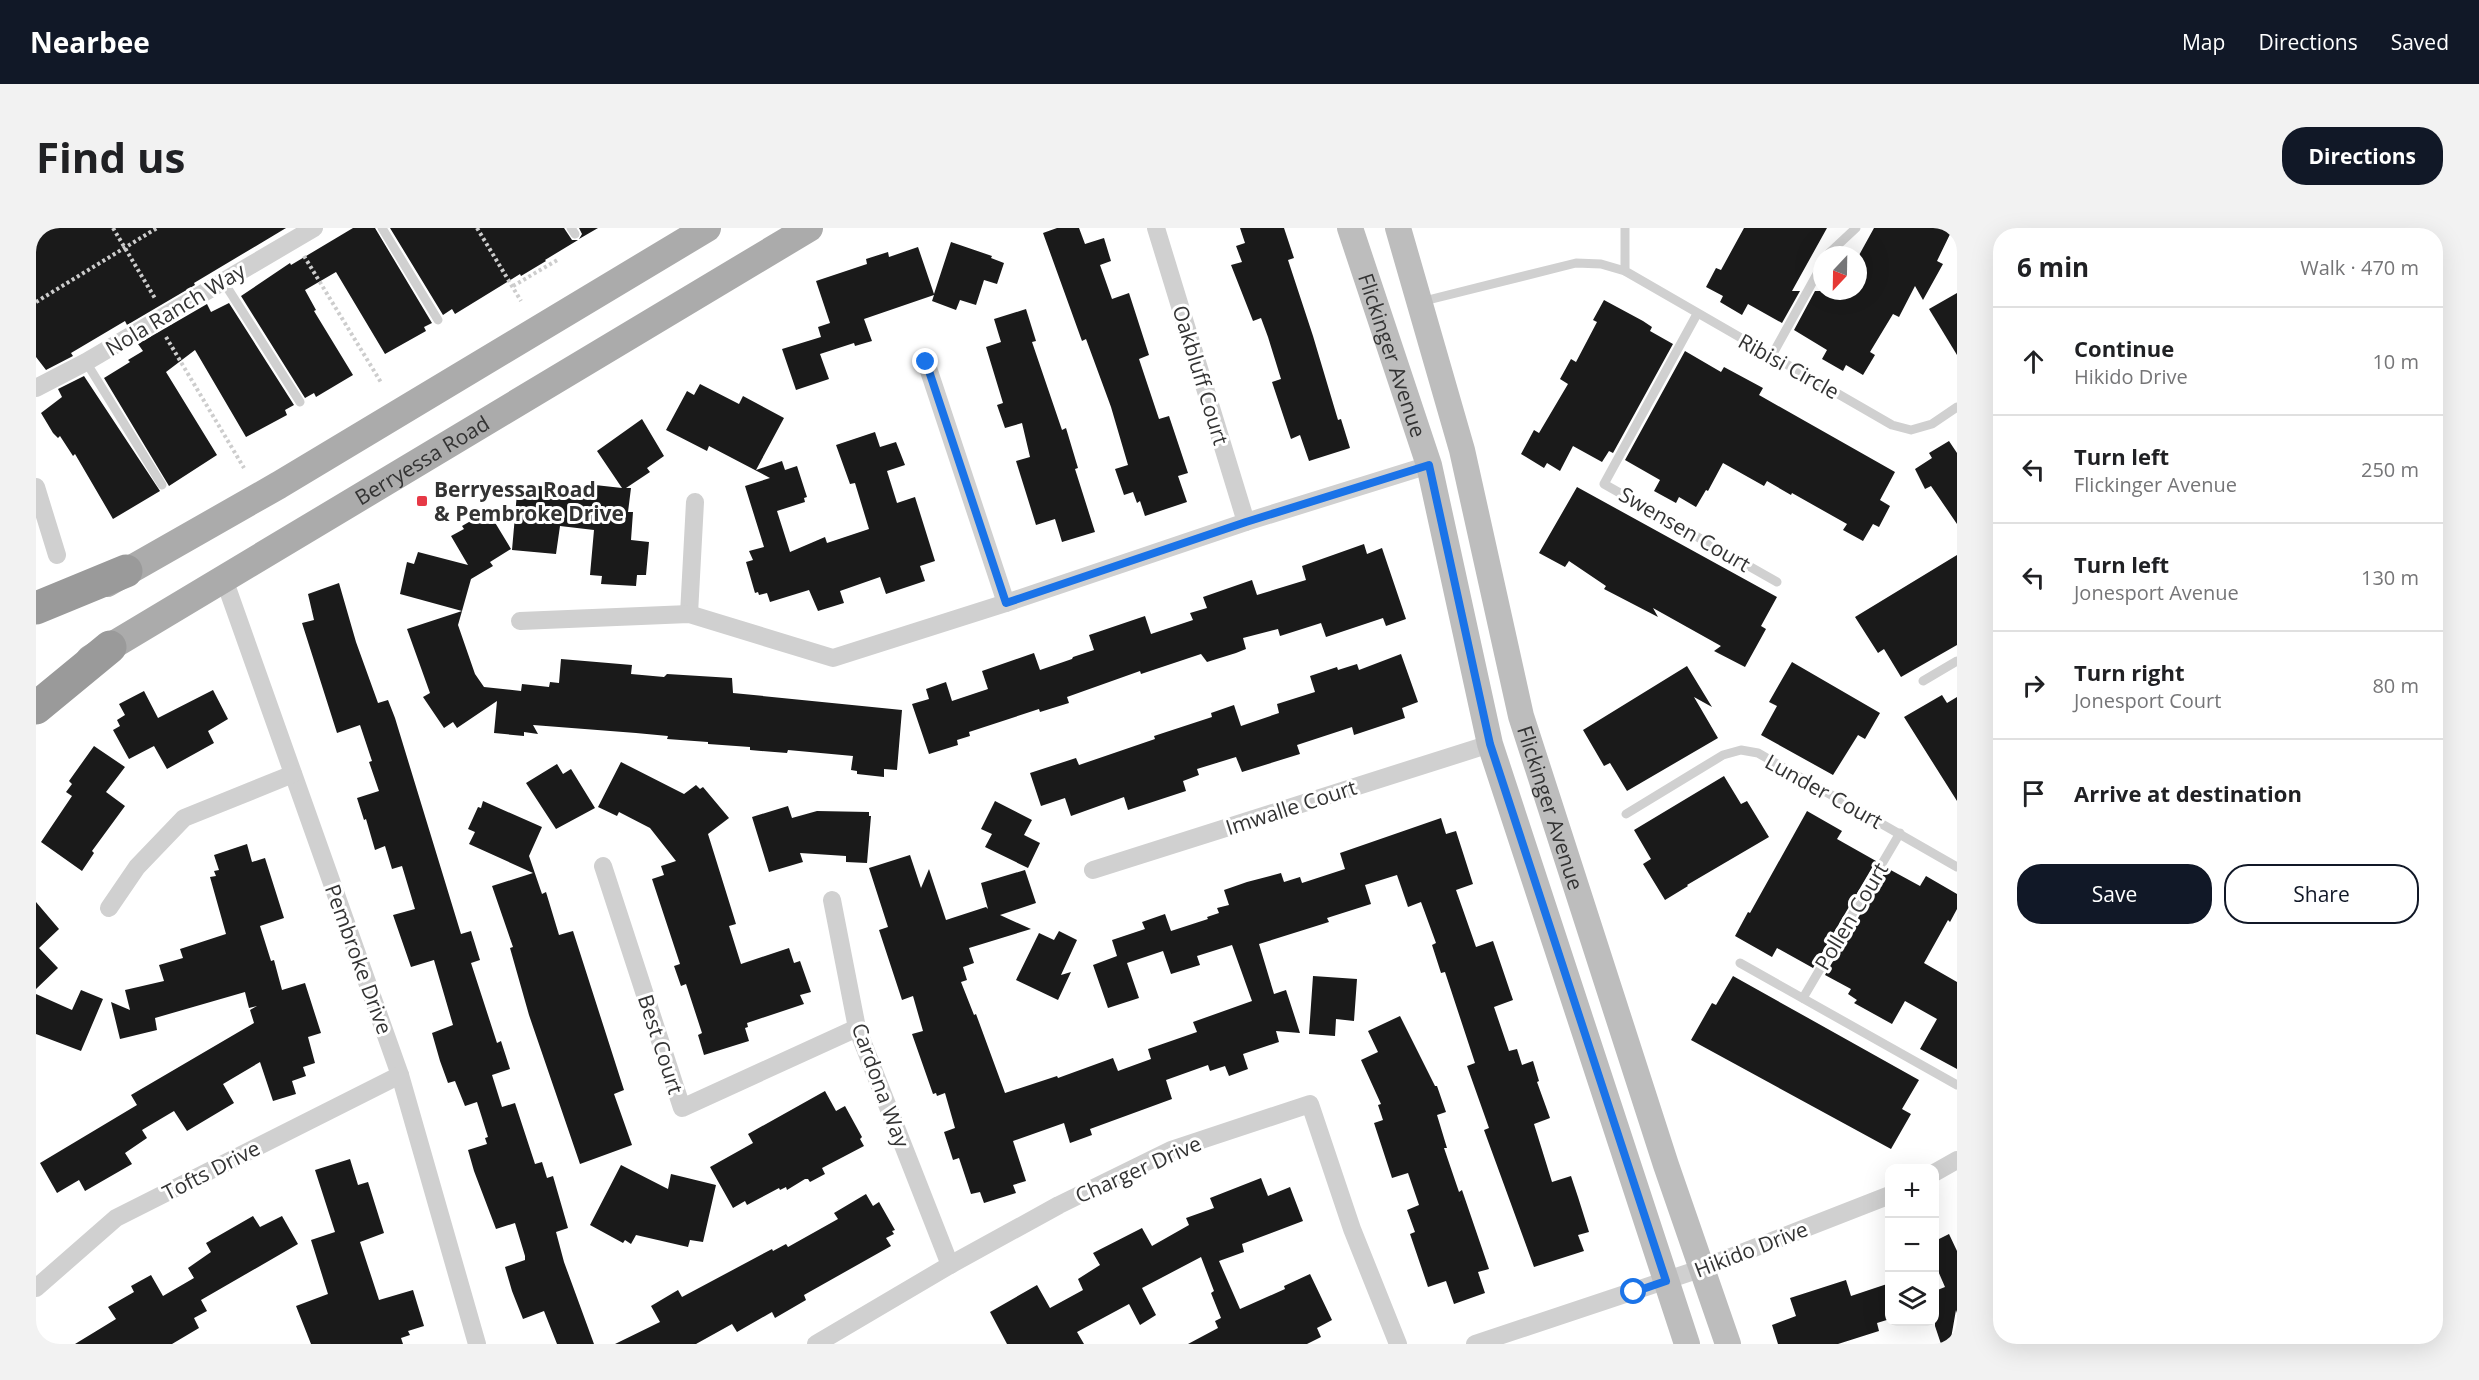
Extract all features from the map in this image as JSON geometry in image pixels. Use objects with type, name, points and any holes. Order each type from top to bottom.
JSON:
[{"type":"highway","points":[[36,608],[126,572]]},
{"type":"highway","points":[[36,708],[110,647]]},
{"type":"main road","name":"Berryessa Road","points":[[36,692],[809,228]]},
{"type":"main road","name":"Flickinger Avenue","points":[[1350,228],[1429,465],[1490,744],[1687,1344]]},
{"type":"main road","name":"Flickinger Avenue","points":[[1398,228],[1462,450],[1521,716],[1666,1165],[1728,1344]]},
{"type":"main road","points":[[36,626],[279,484],[701,229]]},
{"type":"street","name":"Nola Ranch Way","points":[[36,388],[86,362],[314,228]]},
{"type":"street","name":"Oakbluff Court","points":[[1156,228],[1246,522]]},
{"type":"street","points":[[926,362],[1006,603]]},
{"type":"street","points":[[520,621],[688,614],[833,658],[1006,603],[1246,522],[1429,465]]},
{"type":"street","points":[[36,487],[57,555]]},
{"type":"street","points":[[688,614],[695,502]]},
{"type":"street","name":"Pembroke Drive","points":[[224,579],[400,1075],[477,1344]]},
{"type":"street","name":"Imwalle Court","points":[[1093,870],[1490,744]]},
{"type":"street","points":[[109,908],[137,867],[184,818],[293,774]]},
{"type":"street","name":"Best Court","points":[[603,866],[682,1108],[857,1028]]},
{"type":"street","name":"Cardona Way","points":[[832,900],[857,1028],[950,1265]]},
{"type":"street","name":"Tofts Drive","points":[[36,1288],[116,1218],[400,1075]]},
{"type":"street","name":"Charger Drive","points":[[816,1344],[950,1265],[1059,1205],[1172,1150],[1310,1104],[1352,1229],[1398,1344]]},
{"type":"street","points":[[1939,1171],[1957,1160]]},
{"type":"street","name":"Hikido Drive","points":[[1474,1344],[1703,1268],[1885,1197]]},
{"type":"lane","points":[[382,228],[438,320]]},
{"type":"lane","points":[[1625,228],[1625,271]]},
{"type":"lane","points":[[1837,246],[1856,228]]},
{"type":"lane","name":"Ribisi Circle","points":[[1418,303],[1576,263],[1601,264],[1625,271],[1892,425],[1911,430],[1932,424],[1957,407]]},
{"type":"lane","points":[[224,280],[300,402]]},
{"type":"lane","points":[[1771,357],[1813,281]]},
{"type":"lane","name":"Swensen Court","points":[[1697,314],[1604,484],[1777,582]]},
{"type":"lane","points":[[86,362],[162,485]]},
{"type":"lane","points":[[1923,681],[1957,662]]},
{"type":"lane","name":"Lunder Court","points":[[1626,814],[1723,755],[1740,750],[1758,753],[1957,867]]},
{"type":"lane","name":"Pollen Court","points":[[1803,998],[1900,833]]},
{"type":"lane","points":[[1740,963],[1957,1085]]},
{"type":"path","points":[[113,228],[244,468]]},
{"type":"path","points":[[36,302],[157,228]]},
{"type":"path","points":[[477,228],[521,301]]},
{"type":"path","points":[[302,253],[382,384]]},
{"type":"path","points":[[513,286],[559,259]]},
{"type":"building","points":[[36,228],[286,228],[194,283],[195,285],[127,325],[125,321],[71,353],[73,356],[46,370],[36,357]]},
{"type":"building","points":[[353,228],[375,228],[432,323],[424,327],[426,331],[385,354],[336,272],[305,290],[316,310],[314,311],[353,375],[316,397],[314,393],[305,398],[241,296],[290,263],[291,265]]},
{"type":"building","points":[[390,228],[564,228],[572,240],[578,240],[455,314],[452,309],[443,315]]},
{"type":"building","points":[[579,228],[598,228],[579,239],[582,234]]},
{"type":"building","points":[[1057,228],[1079,228],[1085,244],[1104,238],[1111,261],[1100,265],[1112,299],[1129,293],[1149,355],[1139,359],[1159,419],[1169,416],[1188,473],[1178,476],[1187,502],[1145,516],[1140,501],[1137,503],[1133,492],[1124,495],[1115,469],[1128,465],[1111,407],[1086,339],[1082,341],[1043,233]]},
{"type":"building","points":[[1240,228],[1284,228],[1294,258],[1288,260],[1338,420],[1341,419],[1350,448],[1309,461],[1300,435],[1291,439],[1272,382],[1281,379],[1268,337],[1261,318],[1253,321],[1231,265],[1242,262],[1236,246],[1245,243]]},
{"type":"building","points":[[1744,228],[1827,228],[1817,246],[1813,246],[1813,253],[1792,291],[1800,291],[1782,323],[1748,304],[1742,315],[1720,302],[1723,296],[1706,287],[1716,268],[1721,270]]},
{"type":"building","points":[[1874,228],[1953,228],[1937,261],[1943,264],[1923,300],[1915,286],[1899,317],[1893,314],[1870,352],[1875,355],[1863,375],[1846,365],[1843,371],[1822,359],[1827,350],[1794,330],[1813,295],[1813,300],[1867,300],[1867,246],[1864,246]]},
{"type":"building","points":[[951,242],[992,256],[991,258],[1004,263],[997,284],[984,280],[976,305],[960,300],[956,310],[932,301],[934,295],[864,319],[872,341],[855,346],[854,343],[820,354],[829,379],[796,390],[782,349],[821,337],[818,327],[830,323],[816,281],[867,264],[866,259],[888,252],[889,257],[918,247],[934,294]]},
{"type":"building","points":[[1957,293],[1957,355],[1929,309]]},
{"type":"building","points":[[1604,300],[1643,321],[1652,327],[1650,331],[1673,344],[1613,453],[1609,451],[1602,462],[1573,446],[1560,471],[1547,463],[1544,468],[1521,454],[1534,430],[1539,433],[1568,384],[1560,379],[1571,359],[1576,362],[1597,322],[1593,320]]},
{"type":"building","points":[[229,303],[294,405],[285,410],[287,415],[246,437],[195,350],[166,372],[217,455],[169,486],[104,378],[143,351],[138,344],[207,304],[211,312]]},
{"type":"building","points":[[1026,309],[1036,341],[1032,342],[1062,430],[1066,428],[1078,468],[1075,469],[1095,532],[1062,542],[1055,519],[1036,525],[1016,461],[1030,457],[1022,423],[1005,428],[997,405],[1003,403],[986,347],[1001,342],[994,319]]},
{"type":"building","points":[[1685,351],[1721,372],[1724,367],[1763,388],[1759,395],[1895,472],[1880,500],[1890,506],[1879,527],[1873,524],[1863,541],[1843,530],[1847,524],[1792,493],[1791,495],[1767,481],[1764,486],[1723,463],[1708,491],[1706,490],[1696,507],[1679,497],[1676,503],[1654,491],[1660,480],[1625,460]]},
{"type":"building","points":[[84,376],[160,491],[113,519],[75,454],[73,456],[60,436],[58,438],[53,433],[41,413],[62,397],[58,389]]},
{"type":"building","points":[[700,384],[739,404],[743,396],[784,418],[756,470],[782,461],[785,470],[797,466],[807,497],[804,498],[805,502],[777,511],[790,552],[825,537],[827,543],[869,529],[855,483],[850,484],[836,445],[875,432],[880,447],[896,442],[905,465],[887,471],[897,503],[915,497],[935,561],[920,566],[925,581],[886,594],[880,577],[840,591],[844,603],[818,611],[809,590],[770,602],[767,593],[759,595],[758,592],[755,593],[746,562],[753,560],[749,551],[764,547],[745,486],[770,478],[709,446],[707,451],[666,430],[687,391],[694,395]]},
{"type":"building","points":[[642,419],[664,456],[647,468],[650,472],[626,488],[631,488],[628,512],[633,512],[631,540],[649,542],[646,575],[637,575],[636,586],[601,584],[602,576],[590,575],[594,530],[560,526],[556,554],[512,550],[517,493],[530,494],[531,485],[586,491],[586,484],[622,488],[597,451]]},
{"type":"building","points":[[1949,441],[1957,453],[1957,524],[1931,486],[1925,489],[1915,469],[1932,458],[1929,453]]},
{"type":"building","points":[[1577,487],[1777,597],[1761,626],[1766,629],[1745,667],[1714,651],[1721,646],[1653,608],[1658,617],[1604,589],[1606,586],[1569,561],[1565,567],[1539,553]]},
{"type":"building","points":[[488,511],[511,549],[490,562],[493,566],[471,579],[462,611],[400,594],[407,562],[414,564],[418,552],[468,565],[451,536],[464,529],[462,526]]},
{"type":"building","points":[[1364,544],[1367,554],[1382,548],[1406,619],[1386,626],[1383,618],[1326,637],[1321,623],[1280,636],[1278,629],[1243,638],[1246,649],[1236,653],[1207,662],[1201,654],[1141,674],[1140,671],[1067,697],[1069,703],[1040,712],[1039,709],[969,732],[970,736],[957,740],[958,745],[929,754],[912,704],[929,699],[926,689],[946,682],[952,701],[988,689],[982,671],[1034,653],[1040,670],[1094,650],[1089,635],[1145,616],[1151,634],[1193,620],[1190,613],[1207,608],[1203,597],[1252,580],[1257,595],[1306,580],[1302,566]]},
{"type":"building","points":[[1957,555],[1957,645],[1901,677],[1884,649],[1878,653],[1855,617]]},
{"type":"building","points":[[339,583],[356,642],[378,703],[388,700],[395,718],[461,934],[471,931],[480,960],[471,963],[497,1043],[501,1041],[510,1069],[492,1075],[502,1107],[515,1103],[535,1164],[542,1162],[547,1178],[553,1176],[568,1228],[556,1232],[564,1262],[594,1344],[557,1344],[544,1311],[523,1319],[512,1291],[505,1267],[525,1260],[525,1256],[515,1223],[496,1229],[474,1171],[468,1150],[487,1144],[485,1138],[488,1137],[477,1102],[465,1106],[455,1081],[448,1083],[440,1061],[432,1033],[453,1025],[434,960],[411,967],[393,915],[415,909],[402,866],[392,869],[385,846],[375,850],[357,798],[379,791],[369,762],[372,761],[360,725],[337,733],[302,623],[314,620],[308,594]]},
{"type":"building","points":[[462,611],[458,625],[475,674],[484,687],[521,691],[522,684],[549,687],[550,682],[559,683],[561,659],[632,665],[631,674],[732,678],[733,693],[902,710],[897,770],[884,769],[884,777],[857,774],[857,771],[851,770],[853,756],[788,750],[787,753],[750,750],[750,747],[667,739],[668,736],[636,733],[533,725],[538,734],[524,732],[524,736],[494,733],[497,701],[457,728],[453,722],[444,728],[423,697],[430,693],[407,629]]},
{"type":"building","points":[[1401,654],[1418,702],[1402,708],[1405,718],[1354,735],[1352,727],[1297,745],[1300,754],[1242,772],[1236,757],[1197,769],[1199,775],[1183,781],[1186,791],[1128,810],[1124,797],[1071,816],[1065,798],[1041,806],[1030,773],[1076,758],[1079,765],[1155,739],[1154,736],[1212,717],[1211,713],[1234,705],[1241,726],[1279,713],[1277,704],[1315,692],[1310,676],[1337,667],[1338,670],[1357,664],[1359,670]]},
{"type":"building","points":[[1792,662],[1880,713],[1865,739],[1858,735],[1833,775],[1761,735],[1777,706],[1769,702]]},
{"type":"building","points":[[1687,666],[1712,707],[1694,697],[1718,738],[1627,791],[1610,763],[1604,766],[1583,730]]},
{"type":"building","points":[[213,690],[228,719],[208,731],[214,743],[167,769],[154,746],[129,759],[113,730],[120,726],[117,720],[125,715],[119,704],[144,691],[158,718]]},
{"type":"building","points":[[1942,695],[1947,703],[1957,697],[1957,801],[1904,717]]},
{"type":"building","points":[[94,746],[125,767],[106,792],[125,806],[92,851],[94,853],[82,871],[41,842],[72,796],[66,792],[72,784],[69,781]]},
{"type":"building","points":[[621,762],[684,794],[696,785],[700,789],[703,787],[729,818],[708,834],[736,924],[729,926],[741,964],[789,948],[794,963],[800,961],[811,992],[800,995],[804,1004],[747,1023],[748,1027],[745,1028],[749,1041],[704,1055],[698,1035],[702,1033],[686,984],[681,986],[674,966],[680,964],[652,879],[664,875],[661,866],[676,861],[650,828],[619,812],[617,816],[598,807]]},
{"type":"building","points":[[557,764],[563,774],[571,769],[595,808],[556,829],[526,783]]},
{"type":"building","points":[[1724,776],[1741,804],[1747,801],[1769,837],[1665,900],[1643,864],[1651,859],[1634,830]]},
{"type":"building","points":[[483,801],[542,827],[529,856],[542,894],[546,892],[559,935],[573,931],[624,1090],[614,1094],[632,1145],[580,1164],[529,1015],[510,948],[513,947],[492,886],[533,873],[469,844],[475,832],[468,829]]},
{"type":"building","points":[[995,801],[1032,820],[1024,835],[1040,843],[1028,868],[985,847],[992,834],[981,829]]},
{"type":"building","points":[[788,806],[792,818],[817,811],[869,812],[871,816],[867,863],[846,862],[846,856],[800,853],[803,862],[769,872],[752,817]]},
{"type":"building","points":[[1807,811],[1842,831],[1837,839],[1876,861],[1813,968],[1777,948],[1772,957],[1735,936]]},
{"type":"building","points":[[1441,818],[1446,834],[1456,831],[1473,884],[1456,890],[1476,947],[1493,941],[1513,1000],[1494,1007],[1509,1051],[1517,1049],[1522,1065],[1533,1061],[1539,1081],[1537,1082],[1550,1118],[1534,1124],[1552,1182],[1571,1176],[1589,1232],[1578,1235],[1584,1251],[1534,1267],[1484,1130],[1489,1128],[1467,1066],[1475,1063],[1445,972],[1441,973],[1432,945],[1436,943],[1421,902],[1408,907],[1397,875],[1365,885],[1371,904],[1327,918],[1329,922],[1259,944],[1274,994],[1286,990],[1300,1033],[1276,1031],[1279,1042],[1243,1054],[1248,1069],[1229,1076],[1225,1066],[1210,1071],[1208,1065],[1166,1080],[1172,1099],[1090,1129],[1092,1135],[1070,1143],[1064,1123],[1013,1141],[1026,1181],[1013,1185],[1016,1193],[984,1203],[980,1192],[971,1194],[959,1158],[953,1160],[944,1132],[955,1128],[945,1093],[937,1096],[936,1093],[933,1094],[912,1034],[923,1031],[913,996],[902,1000],[879,930],[888,927],[869,868],[910,855],[921,888],[929,869],[946,920],[986,907],[988,909],[981,883],[1025,870],[1036,903],[1000,915],[1031,929],[969,948],[974,963],[963,967],[967,980],[961,982],[974,1015],[976,1014],[1005,1093],[1057,1076],[1058,1078],[1113,1058],[1118,1071],[1151,1059],[1148,1049],[1197,1032],[1193,1022],[1252,1001],[1232,945],[1197,956],[1200,965],[1171,974],[1163,951],[1127,963],[1139,998],[1108,1008],[1093,965],[1117,956],[1112,940],[1145,929],[1142,922],[1165,914],[1171,931],[1208,919],[1207,917],[1219,913],[1217,908],[1229,905],[1224,890],[1247,882],[1281,873],[1284,882],[1300,877],[1302,883],[1345,869],[1340,853]]},
{"type":"building","points":[[247,844],[252,862],[265,858],[284,918],[260,926],[271,961],[274,960],[282,990],[305,983],[321,1033],[308,1037],[315,1063],[303,1067],[306,1076],[292,1081],[296,1094],[273,1101],[260,1062],[223,1084],[234,1103],[187,1131],[174,1111],[142,1130],[147,1138],[125,1153],[132,1164],[85,1191],[79,1180],[57,1193],[40,1163],[137,1105],[131,1095],[254,1023],[250,1010],[257,1006],[249,1008],[245,992],[155,1018],[157,1030],[120,1039],[111,1002],[130,1010],[125,990],[164,981],[159,965],[183,958],[180,949],[226,934],[210,877],[216,876],[214,871],[219,870],[214,855]]},
{"type":"building","points":[[1887,868],[1920,886],[1926,876],[1957,894],[1957,909],[1950,922],[1948,920],[1924,963],[1957,982],[1957,1069],[1920,1049],[1937,1019],[1905,1001],[1892,1024],[1854,1003],[1857,1000],[1848,994],[1851,989],[1825,975]]},
{"type":"building","points":[[36,902],[59,929],[39,948],[58,968],[36,989]]},
{"type":"building","points":[[1059,931],[1077,940],[1061,975],[1071,972],[1058,1000],[1016,980],[1039,933],[1054,940]]},
{"type":"building","points":[[1313,976],[1357,979],[1354,1021],[1336,1019],[1335,1036],[1309,1034]]},
{"type":"building","points":[[1733,976],[1919,1080],[1902,1109],[1911,1114],[1891,1149],[1691,1040],[1712,1003],[1716,1005]]},
{"type":"building","points":[[81,990],[103,999],[81,1051],[36,1034],[36,994],[72,1010]]},
{"type":"building","points":[[1400,1016],[1437,1086],[1446,1112],[1437,1115],[1447,1148],[1444,1148],[1459,1192],[1462,1190],[1489,1269],[1478,1272],[1485,1293],[1454,1304],[1446,1281],[1428,1287],[1410,1234],[1415,1232],[1407,1210],[1419,1205],[1408,1173],[1392,1178],[1374,1123],[1383,1120],[1378,1105],[1381,1104],[1361,1060],[1378,1052],[1368,1031]]},
{"type":"building","points":[[825,1091],[836,1111],[845,1106],[862,1137],[860,1139],[864,1146],[822,1168],[825,1174],[810,1182],[805,1179],[787,1190],[786,1187],[780,1190],[779,1188],[747,1205],[745,1201],[733,1208],[710,1167],[753,1143],[748,1134]]},
{"type":"building","points":[[350,1159],[358,1185],[368,1182],[384,1233],[360,1242],[379,1300],[413,1290],[424,1326],[408,1331],[410,1335],[401,1338],[403,1344],[311,1344],[296,1306],[328,1294],[311,1240],[335,1232],[315,1170]]},
{"type":"building","points":[[621,1165],[668,1189],[671,1174],[716,1185],[703,1242],[690,1240],[688,1247],[636,1235],[631,1244],[625,1240],[623,1243],[590,1225]]},
{"type":"building","points":[[1261,1178],[1268,1196],[1290,1187],[1303,1221],[1242,1244],[1244,1252],[1219,1261],[1240,1309],[1285,1289],[1284,1286],[1310,1274],[1332,1320],[1317,1328],[1321,1337],[1307,1344],[1188,1344],[1218,1328],[1215,1321],[1221,1318],[1201,1257],[1142,1288],[1156,1315],[1140,1325],[1129,1304],[1077,1332],[1084,1344],[1007,1344],[990,1312],[1037,1285],[1050,1308],[1083,1290],[1078,1279],[1100,1265],[1093,1253],[1142,1228],[1152,1246],[1189,1225],[1186,1218],[1214,1208],[1210,1198]]},
{"type":"building","points":[[866,1194],[873,1206],[879,1202],[895,1230],[892,1231],[894,1234],[886,1238],[891,1246],[804,1295],[806,1300],[775,1318],[772,1312],[737,1332],[732,1324],[696,1344],[615,1344],[660,1322],[651,1306],[678,1290],[682,1297],[772,1249],[773,1251],[786,1244],[788,1247],[838,1219],[834,1213]]},
{"type":"building","points":[[253,1216],[260,1227],[282,1216],[298,1244],[201,1300],[207,1311],[194,1318],[199,1328],[172,1344],[75,1344],[116,1319],[108,1307],[134,1292],[131,1286],[151,1275],[163,1296],[194,1278],[188,1268],[211,1252],[206,1243]]},
{"type":"building","points":[[1949,1234],[1957,1251],[1957,1313],[1956,1310],[1950,1344],[1941,1344],[1935,1326],[1939,1326],[1939,1289],[1945,1287],[1939,1273],[1939,1239]]},
{"type":"building","points":[[1846,1280],[1851,1296],[1885,1285],[1885,1321],[1877,1323],[1879,1331],[1838,1344],[1778,1344],[1772,1325],[1796,1316],[1790,1298]]},
{"type":"place","name":"Berryessa Road & Pembroke Drive","points":[[422,501]]},
{"type":"route","points":[[926,362],[1006,603],[1246,522],[1429,465],[1490,744],[1666,1281],[1634,1292]]}]
